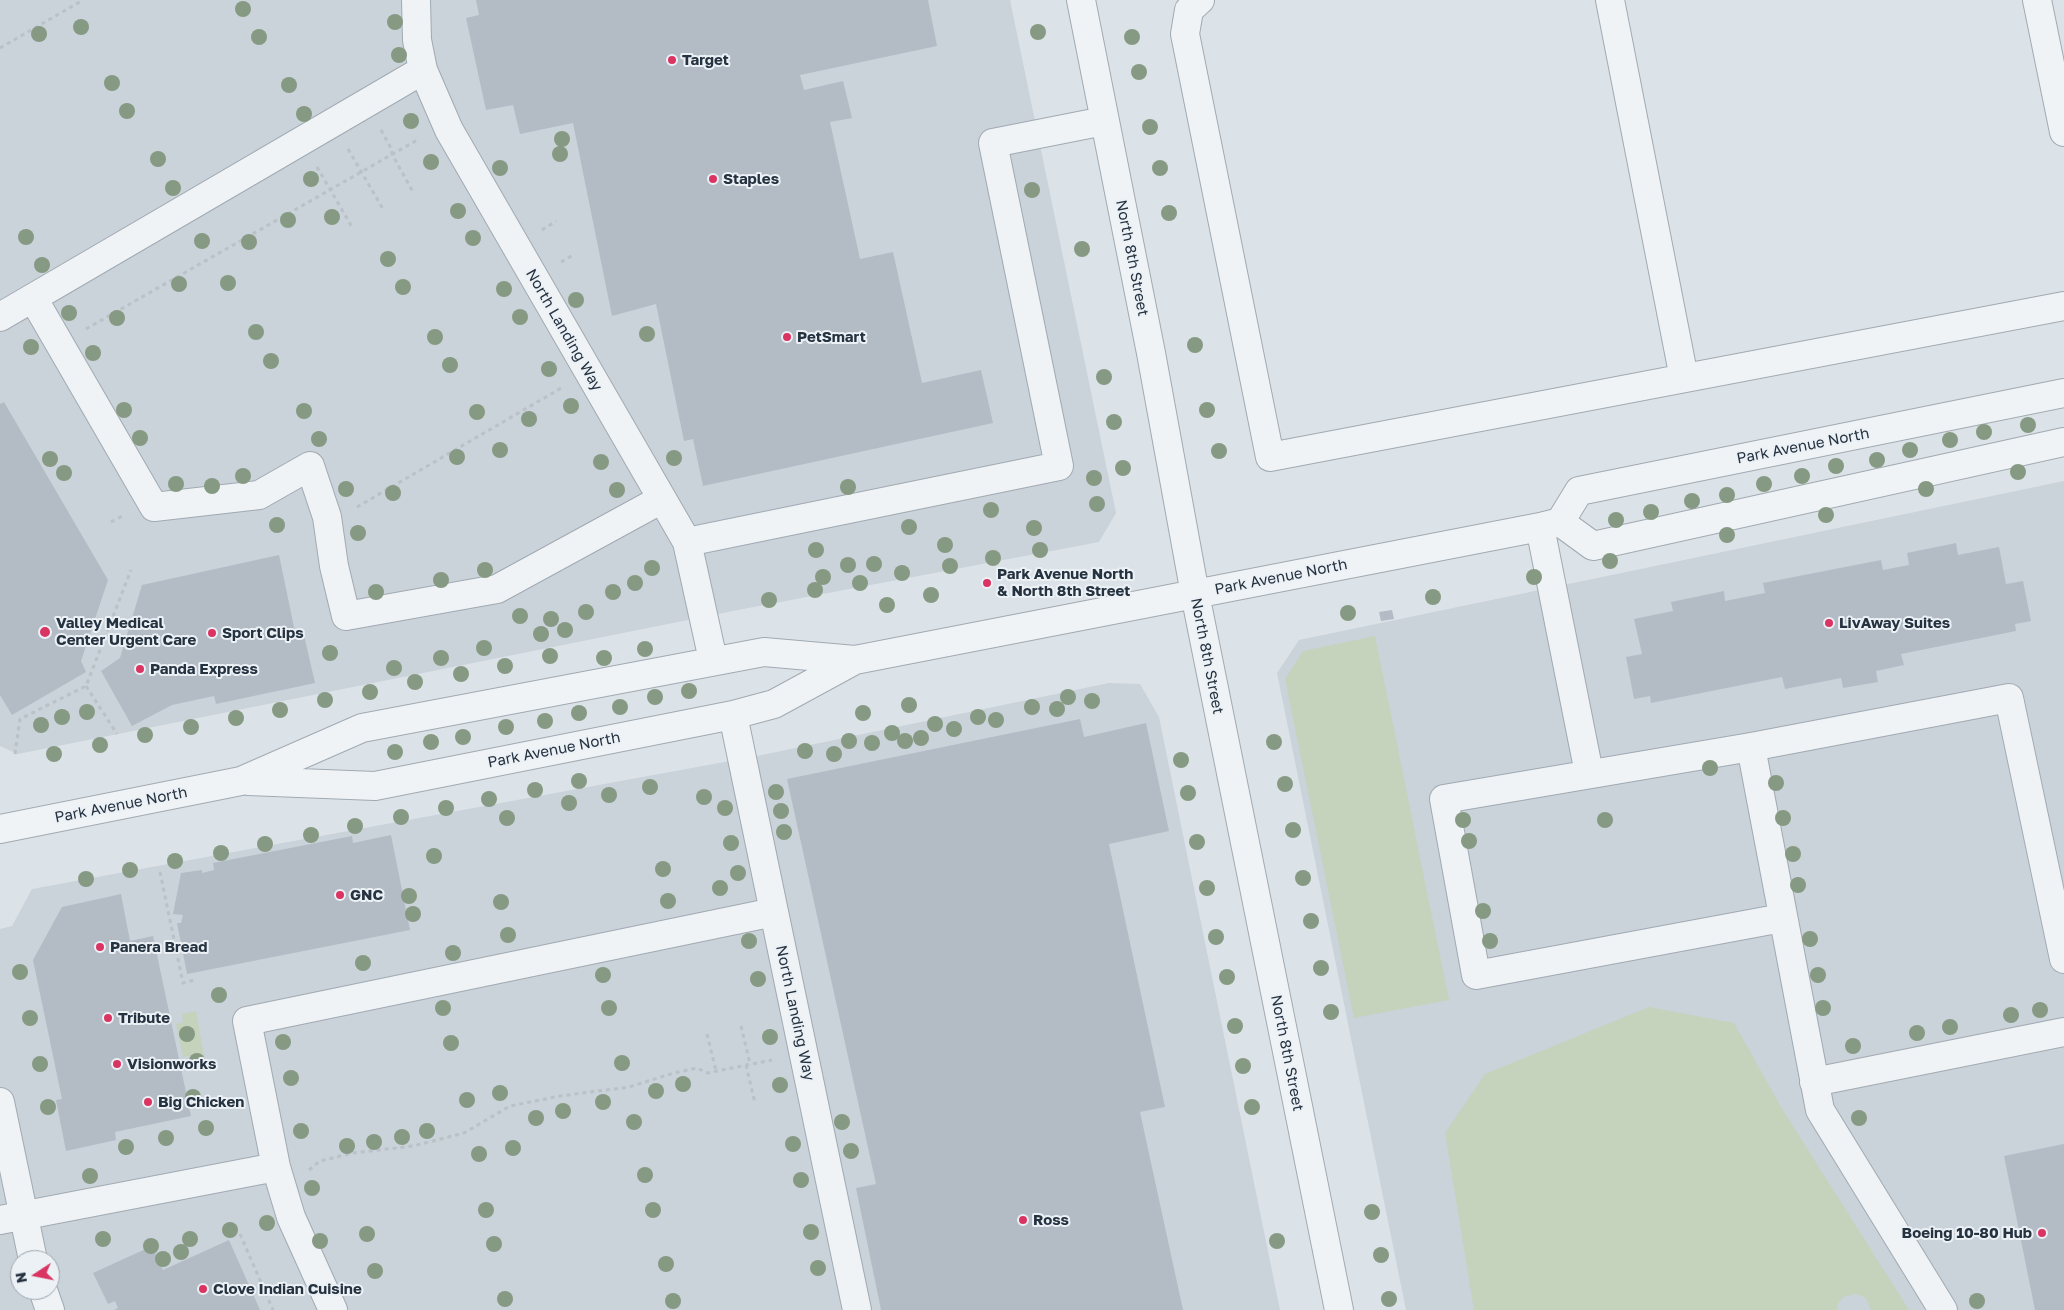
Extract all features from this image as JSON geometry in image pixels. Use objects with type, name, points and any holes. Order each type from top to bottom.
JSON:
[{"type":"street","name":"North Landing Way","points":[[416,0],[417,40],[423,70],[449,130],[687,542],[713,660]]},
{"type":"street","name":"North 8th Street","points":[[1081,0],[1151,353],[1195,594],[1338,1310]]},
{"type":"street","points":[[1200,0],[1189,10],[1184,34],[1270,456],[2064,306]]},
{"type":"street","points":[[1610,0],[1684,378]]},
{"type":"street","points":[[2037,0],[2064,132]]},
{"type":"street","points":[[0,317],[423,70]]},
{"type":"street","points":[[687,542],[1059,466],[993,144],[1104,121]]},
{"type":"street","points":[[33,298],[154,506],[259,495],[310,466],[327,517],[334,566],[346,616],[497,589],[662,499]]},
{"type":"street","name":"Park Avenue North","points":[[0,829],[241,781],[362,728],[713,660],[764,652],[855,660],[1195,594],[1550,524],[1579,490],[2064,393]]},
{"type":"street","points":[[1550,524],[1593,546],[2064,442]]},
{"type":"street","points":[[1550,524],[1589,773]]},
{"type":"street","name":"Park Avenue North","points":[[241,781],[375,786],[733,715],[774,704],[855,660]]},
{"type":"street","points":[[1782,918],[1476,975],[1444,799],[1751,747],[2009,698],[2064,959]]},
{"type":"street","name":"North Landing Way","points":[[733,715],[856,1310]]},
{"type":"street","points":[[1751,747],[1820,1110],[1943,1310]]},
{"type":"street","points":[[333,1310],[291,1217],[276,1167],[246,1021],[774,912]]},
{"type":"street","points":[[1814,1082],[2064,1032]]},
{"type":"street","points":[[0,1102],[12,1218],[28,1250]]},
{"type":"street","points":[[12,1218],[276,1167]]},
{"type":"path","points":[[0,48],[83,0]]},
{"type":"path","points":[[85,330],[424,136]]},
{"type":"path","points":[[391,148],[392,154],[413,192]]},
{"type":"path","points":[[358,167],[383,209]]},
{"type":"path","points":[[328,185],[352,227]]},
{"type":"path","points":[[357,507],[568,384]]},
{"type":"path","points":[[15,754],[20,719],[86,686],[131,570]]},
{"type":"path","points":[[86,686],[117,734]]},
{"type":"path","points":[[160,872],[183,982],[195,980]]},
{"type":"path","points":[[741,1026],[755,1103]]},
{"type":"path","points":[[707,1034],[716,1071]]},
{"type":"path","points":[[302,1176],[320,1161],[353,1153],[413,1146],[464,1133],[510,1106],[560,1096],[629,1087],[674,1072],[697,1068],[707,1073],[778,1058]]},
{"type":"path","points":[[240,1234],[273,1310]]},
{"type":"shaded area","points":[[0,0],[1010,0],[1116,513],[1099,542],[738,610],[18,754],[0,746]]},
{"type":"shaded area","points":[[2064,481],[2064,1310],[1406,1310],[1277,673],[1299,640]]},
{"type":"shaded area","points":[[1109,683],[1140,684],[1159,717],[1280,1310],[0,1310],[0,929],[12,926],[32,889],[757,756]]},
{"type":"green space","points":[[1375,636],[1449,1000],[1354,1018],[1285,679],[1303,651]]},
{"type":"green space","points":[[1649,1007],[1734,1023],[1781,1107],[1909,1310],[1871,1310],[1866,1298],[1856,1294],[1843,1297],[1838,1304],[1837,1310],[1474,1310],[1445,1133],[1485,1074]]},
{"type":"green space","points":[[196,1011],[206,1067],[193,1070],[190,1056],[183,1057],[176,1024],[183,1022],[182,1014]]},
{"type":"building","points":[[476,0],[928,0],[937,46],[800,75],[804,90],[843,81],[852,118],[830,122],[860,259],[893,252],[922,383],[981,370],[993,423],[703,486],[693,439],[684,441],[656,304],[612,316],[573,123],[520,134],[513,105],[486,110],[466,18],[479,15]]},
{"type":"building","points":[[4,402],[108,580],[81,661],[86,672],[12,715],[0,695],[0,404]]},
{"type":"building","name":"LivAway Suites","points":[[1956,543],[1958,555],[1999,547],[2006,584],[2023,581],[2031,621],[2015,624],[2016,631],[1901,654],[1904,665],[1876,671],[1878,682],[1843,688],[1841,678],[1785,689],[1782,677],[1651,703],[1650,696],[1634,699],[1626,657],[1642,654],[1634,619],[1673,611],[1671,602],[1724,591],[1725,601],[1765,593],[1763,583],[1881,560],[1883,570],[1909,565],[1907,553]]},
{"type":"building","points":[[279,555],[295,632],[303,631],[315,683],[216,704],[214,696],[172,705],[132,726],[101,671],[120,658],[142,585]]},
{"type":"building","points":[[1392,610],[1394,619],[1381,621],[1379,612]]},
{"type":"building","points":[[1080,719],[1084,737],[1146,723],[1169,831],[1109,844],[1165,1107],[1140,1112],[1183,1310],[881,1310],[856,1188],[876,1184],[787,779]]},
{"type":"building","points":[[391,835],[410,930],[187,974],[177,923],[181,923],[183,915],[173,914],[181,873],[202,870],[202,873],[214,870],[213,863],[352,836],[353,843]]},
{"type":"building","points":[[121,894],[130,941],[153,936],[191,1116],[115,1132],[116,1140],[66,1151],[56,1100],[62,1099],[33,960],[62,907]]},
{"type":"building","name":"Boeing 10-80 Hub","points":[[2064,1144],[2064,1310],[2035,1310],[2004,1156]]},
{"type":"building","points":[[229,1240],[260,1310],[114,1310],[118,1308],[115,1301],[108,1304],[93,1273],[152,1246],[163,1270]]},
{"type":"place","name":"Target","points":[[672,60]]},
{"type":"place","name":"Staples","points":[[713,179]]},
{"type":"place","name":"PetSmart","points":[[787,337]]},
{"type":"place","name":"Park Avenue North & North 8th Street","points":[[987,583]]},
{"type":"place","name":"LivAway Suites","points":[[1829,623]]},
{"type":"place","name":"Valley Medical Center Urgent Care","points":[[45,632]]},
{"type":"place","name":"Sport Clips","points":[[212,633]]},
{"type":"place","name":"Panda Express","points":[[140,669]]},
{"type":"place","name":"GNC","points":[[340,895]]},
{"type":"place","name":"Panera Bread","points":[[100,947]]},
{"type":"place","name":"Tribute","points":[[108,1018]]},
{"type":"place","name":"Visionworks","points":[[117,1064]]},
{"type":"place","name":"Big Chicken","points":[[148,1102]]},
{"type":"place","name":"Ross","points":[[1023,1220]]},
{"type":"place","name":"Boeing 10-80 Hub","points":[[2042,1233]]},
{"type":"place","name":"Clove Indian Cuisine","points":[[203,1289]]}]
